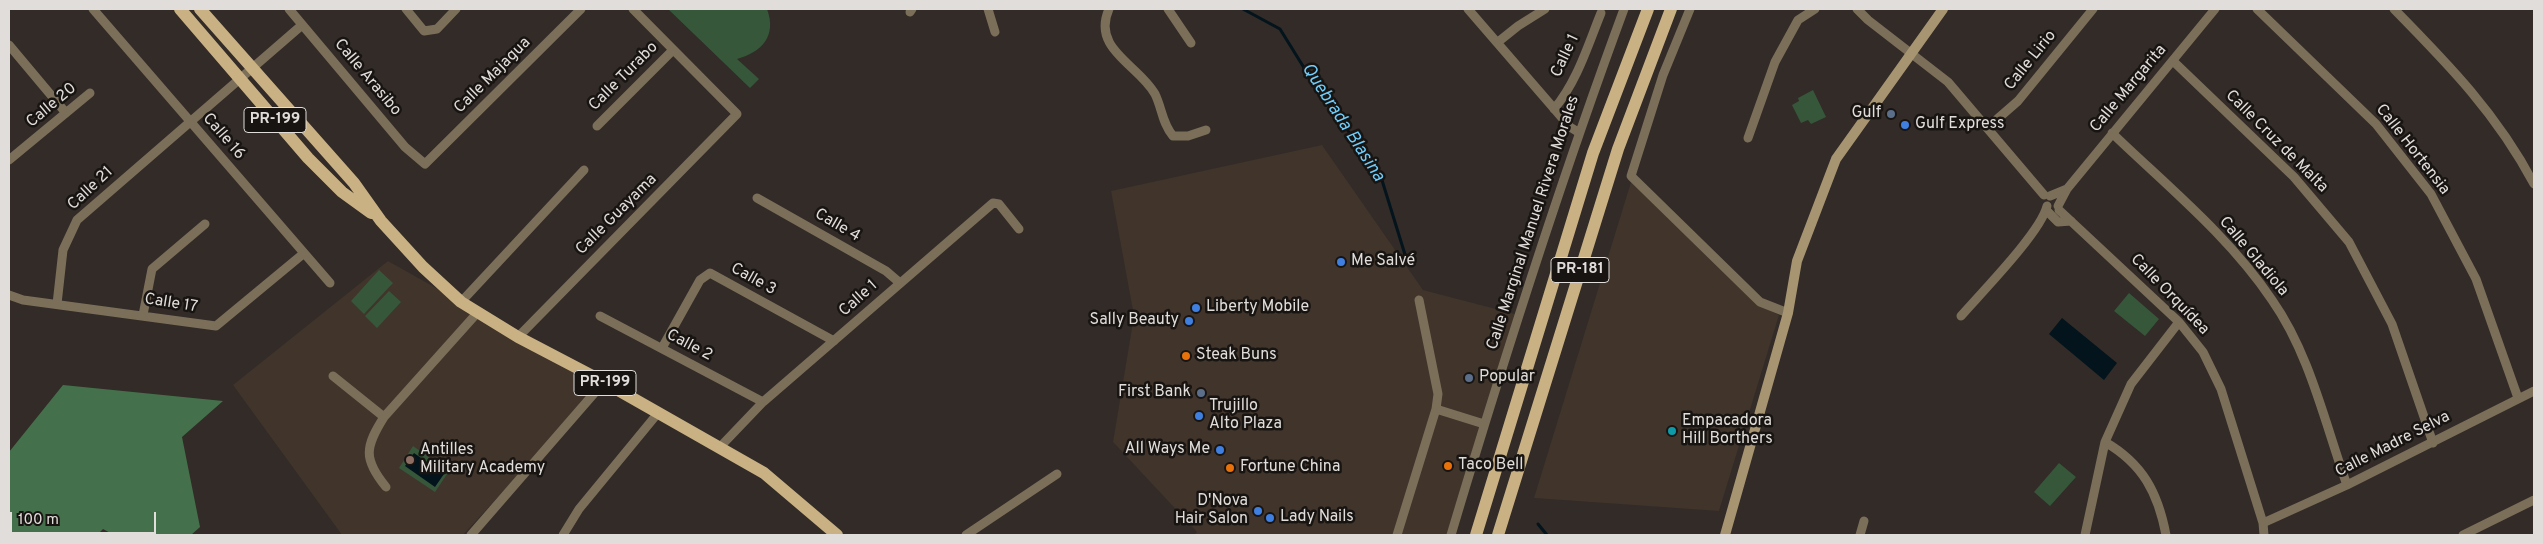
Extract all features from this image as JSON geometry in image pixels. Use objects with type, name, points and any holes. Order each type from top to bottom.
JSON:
[{"type":"main road","name":"PR-199","points":[[180,9],[308,158],[342,192],[381,221]]},
{"type":"main road","name":"PR-199","points":[[200,9],[354,183],[381,221],[423,267],[461,302],[518,336],[604,382],[764,473],[837,535]]},
{"type":"main road","name":"PR-181","points":[[1476,535],[1593,153],[1648,9]]},
{"type":"main road","name":"PR-181","points":[[1498,535],[1618,149],[1671,9]]},
{"type":"street","name":"Calle 16","points":[[93,9],[330,283]]},
{"type":"street","name":"Calle Arasibo","points":[[289,9],[405,147],[425,164]]},
{"type":"street","points":[[406,9],[424,31],[437,29],[456,9]]},
{"type":"street","name":"Calle Majagua","points":[[425,164],[582,9]]},
{"type":"street","points":[[633,9],[673,50]]},
{"type":"street","points":[[988,9],[995,32]]},
{"type":"street","points":[[1108,9],[1103,21],[1110,45],[1154,92],[1165,127],[1172,136],[1188,136],[1206,130]]},
{"type":"street","points":[[1168,9],[1191,43]]},
{"type":"street","points":[[1468,9],[1570,127],[1578,132]]},
{"type":"street","points":[[1498,42],[1518,26],[1545,9]]},
{"type":"street","name":"Calle Marginal Manuel Rivera Morales","points":[[1451,535],[1484,424],[1578,132],[1624,9]]},
{"type":"street","points":[[1690,9],[1662,75],[1631,176],[1760,302],[1788,312]]},
{"type":"street","points":[[1748,138],[1775,62],[1798,20],[1815,9]]},
{"type":"street","name":"Calle Orquídea","points":[[1857,9],[1868,20],[1912,52],[1948,82],[2058,208],[2179,322],[2203,352],[2221,388],[2263,523],[2264,535]]},
{"type":"street","points":[[1725,535],[1788,312],[1797,261],[1836,159],[1942,9]]},
{"type":"street","name":"Calle Lirio","points":[[1987,128],[2018,102],[2092,9]]},
{"type":"street","name":"Calle Margarita","points":[[2058,208],[2067,189],[2215,9]]},
{"type":"street","name":"Calle Hortensia","points":[[2257,9],[2376,124],[2431,194],[2476,279],[2518,398]]},
{"type":"street","points":[[2394,9],[2465,82],[2518,153],[2534,184]]},
{"type":"street","name":"Calle 1","points":[[1554,108],[1562,100],[1583,58],[1601,13]]},
{"type":"street","name":"Calle 21","points":[[57,304],[63,250],[77,220],[238,78],[302,25]]},
{"type":"street","points":[[9,45],[66,113]]},
{"type":"street","name":"Calle Guayama","points":[[518,336],[737,114],[673,50]]},
{"type":"street","name":"Calle Turabo","points":[[597,126],[673,50]]},
{"type":"street","name":"Calle Cruz de Malta","points":[[2173,61],[2294,176],[2348,242],[2392,324],[2433,443]]},
{"type":"street","name":"Calle 20","points":[[9,160],[90,93]]},
{"type":"street","name":"Calle Gladiola","points":[[2112,133],[2226,243],[2273,300],[2302,354],[2346,485]]},
{"type":"street","points":[[461,302],[584,170]]},
{"type":"street","name":"Calle Margarita","points":[[2047,196],[2067,189]]},
{"type":"street","points":[[2047,196],[2044,202],[2058,222],[2071,221]]},
{"type":"street","name":"Calle 4","points":[[757,198],[886,271],[900,283]]},
{"type":"street","name":"Calle 1","points":[[719,448],[763,402],[993,203],[1000,204],[1019,229]]},
{"type":"street","points":[[2047,208],[2052,210],[2058,208]]},
{"type":"street","points":[[1961,316],[2019,249],[2047,208]]},
{"type":"street","points":[[143,315],[152,269],[205,224]]},
{"type":"street","name":"Calle 17","points":[[9,295],[22,300],[216,326],[303,254]]},
{"type":"street","name":"Calle 3","points":[[662,348],[700,280],[710,273],[834,341]]},
{"type":"street","points":[[1401,534],[1436,409],[1438,394],[1419,300]]},
{"type":"street","points":[[386,487],[372,470],[368,452],[373,434],[384,417],[478,312]]},
{"type":"street","name":"Calle 2","points":[[600,316],[763,402]]},
{"type":"street","points":[[2084,535],[2105,442],[2131,384],[2179,322]]},
{"type":"street","points":[[333,376],[384,417]]},
{"type":"street","points":[[472,535],[604,382]]},
{"type":"street","name":"Calle Madre Selva","points":[[2263,523],[2433,443],[2534,391]]},
{"type":"street","points":[[1436,409],[1484,424]]},
{"type":"street","points":[[563,535],[579,509],[658,413]]},
{"type":"street","points":[[2105,442],[2122,452],[2147,478],[2166,535]]},
{"type":"street","points":[[966,535],[1057,474]]},
{"type":"street","points":[[2463,535],[2534,500]]},
{"type":"street","points":[[1860,535],[1864,521]]},
{"type":"shaded area","name":"Trujillo Alto Plaza","points":[[1322,145],[1423,290],[1515,314],[1456,535],[1194,535],[1197,532],[1113,442],[1134,316],[1111,191]]},
{"type":"shaded area","points":[[1631,182],[1759,305],[1779,315],[1719,511],[1534,498]]},
{"type":"shaded area","name":"Antilles Military Academy","points":[[388,261],[604,382],[463,535],[342,535],[233,385]]},
{"type":"green space","points":[[668,9],[767,9],[770,27],[765,42],[754,52],[737,59],[759,79],[750,88]]},
{"type":"green space","points":[[1813,90],[1826,117],[1811,124],[1808,120],[1801,123],[1792,105],[1799,101],[1798,98]]},
{"type":"green space","points":[[379,270],[393,283],[364,314],[351,301]]},
{"type":"green space","points":[[389,291],[401,302],[377,328],[365,316]]},
{"type":"green space","points":[[2129,293],[2159,319],[2145,336],[2114,311]]},
{"type":"green space","points":[[63,385],[223,401],[182,437],[200,527],[191,535],[114,535],[103,529],[97,535],[9,535],[9,452]]},
{"type":"green space","points":[[413,446],[449,471],[435,492],[399,468]]},
{"type":"green space","points":[[2059,463],[2076,477],[2050,506],[2034,492]]},
{"type":"water","points":[[2062,318],[2117,363],[2104,380],[2049,334]]},
{"type":"water","points":[[414,453],[444,474],[435,487],[405,466]]},
{"type":"waterway","name":"Quebrada Blasina","points":[[1243,9],[1280,29],[1311,79],[1381,177],[1407,261]]},
{"type":"waterway","name":"Quebrada Blasina","points":[[1538,524],[1547,535]]},
{"type":"place","name":"Gulf","points":[[1891,114]]},
{"type":"place","name":"Gulf Express","points":[[1905,125]]},
{"type":"place","name":"Me Salvé","points":[[1341,262]]},
{"type":"place","name":"Liberty Mobile","points":[[1196,308]]},
{"type":"place","name":"Sally Beauty","points":[[1189,321]]},
{"type":"place","name":"Steak Buns","points":[[1186,356]]},
{"type":"place","name":"Popular","points":[[1469,378]]},
{"type":"place","name":"First Bank","points":[[1201,393]]},
{"type":"place","name":"Trujillo Alto Plaza","points":[[1199,416]]},
{"type":"place","name":"Empacadora Hill Borthers","points":[[1672,431]]},
{"type":"place","name":"All Ways Me","points":[[1220,450]]},
{"type":"place","name":"Antilles Military Academy","points":[[410,460]]},
{"type":"place","name":"Taco Bell","points":[[1448,466]]},
{"type":"place","name":"Fortune China","points":[[1230,468]]},
{"type":"place","name":"D'Nova Hair Salon","points":[[1258,511]]},
{"type":"place","name":"Lady Nails","points":[[1270,518]]}]
